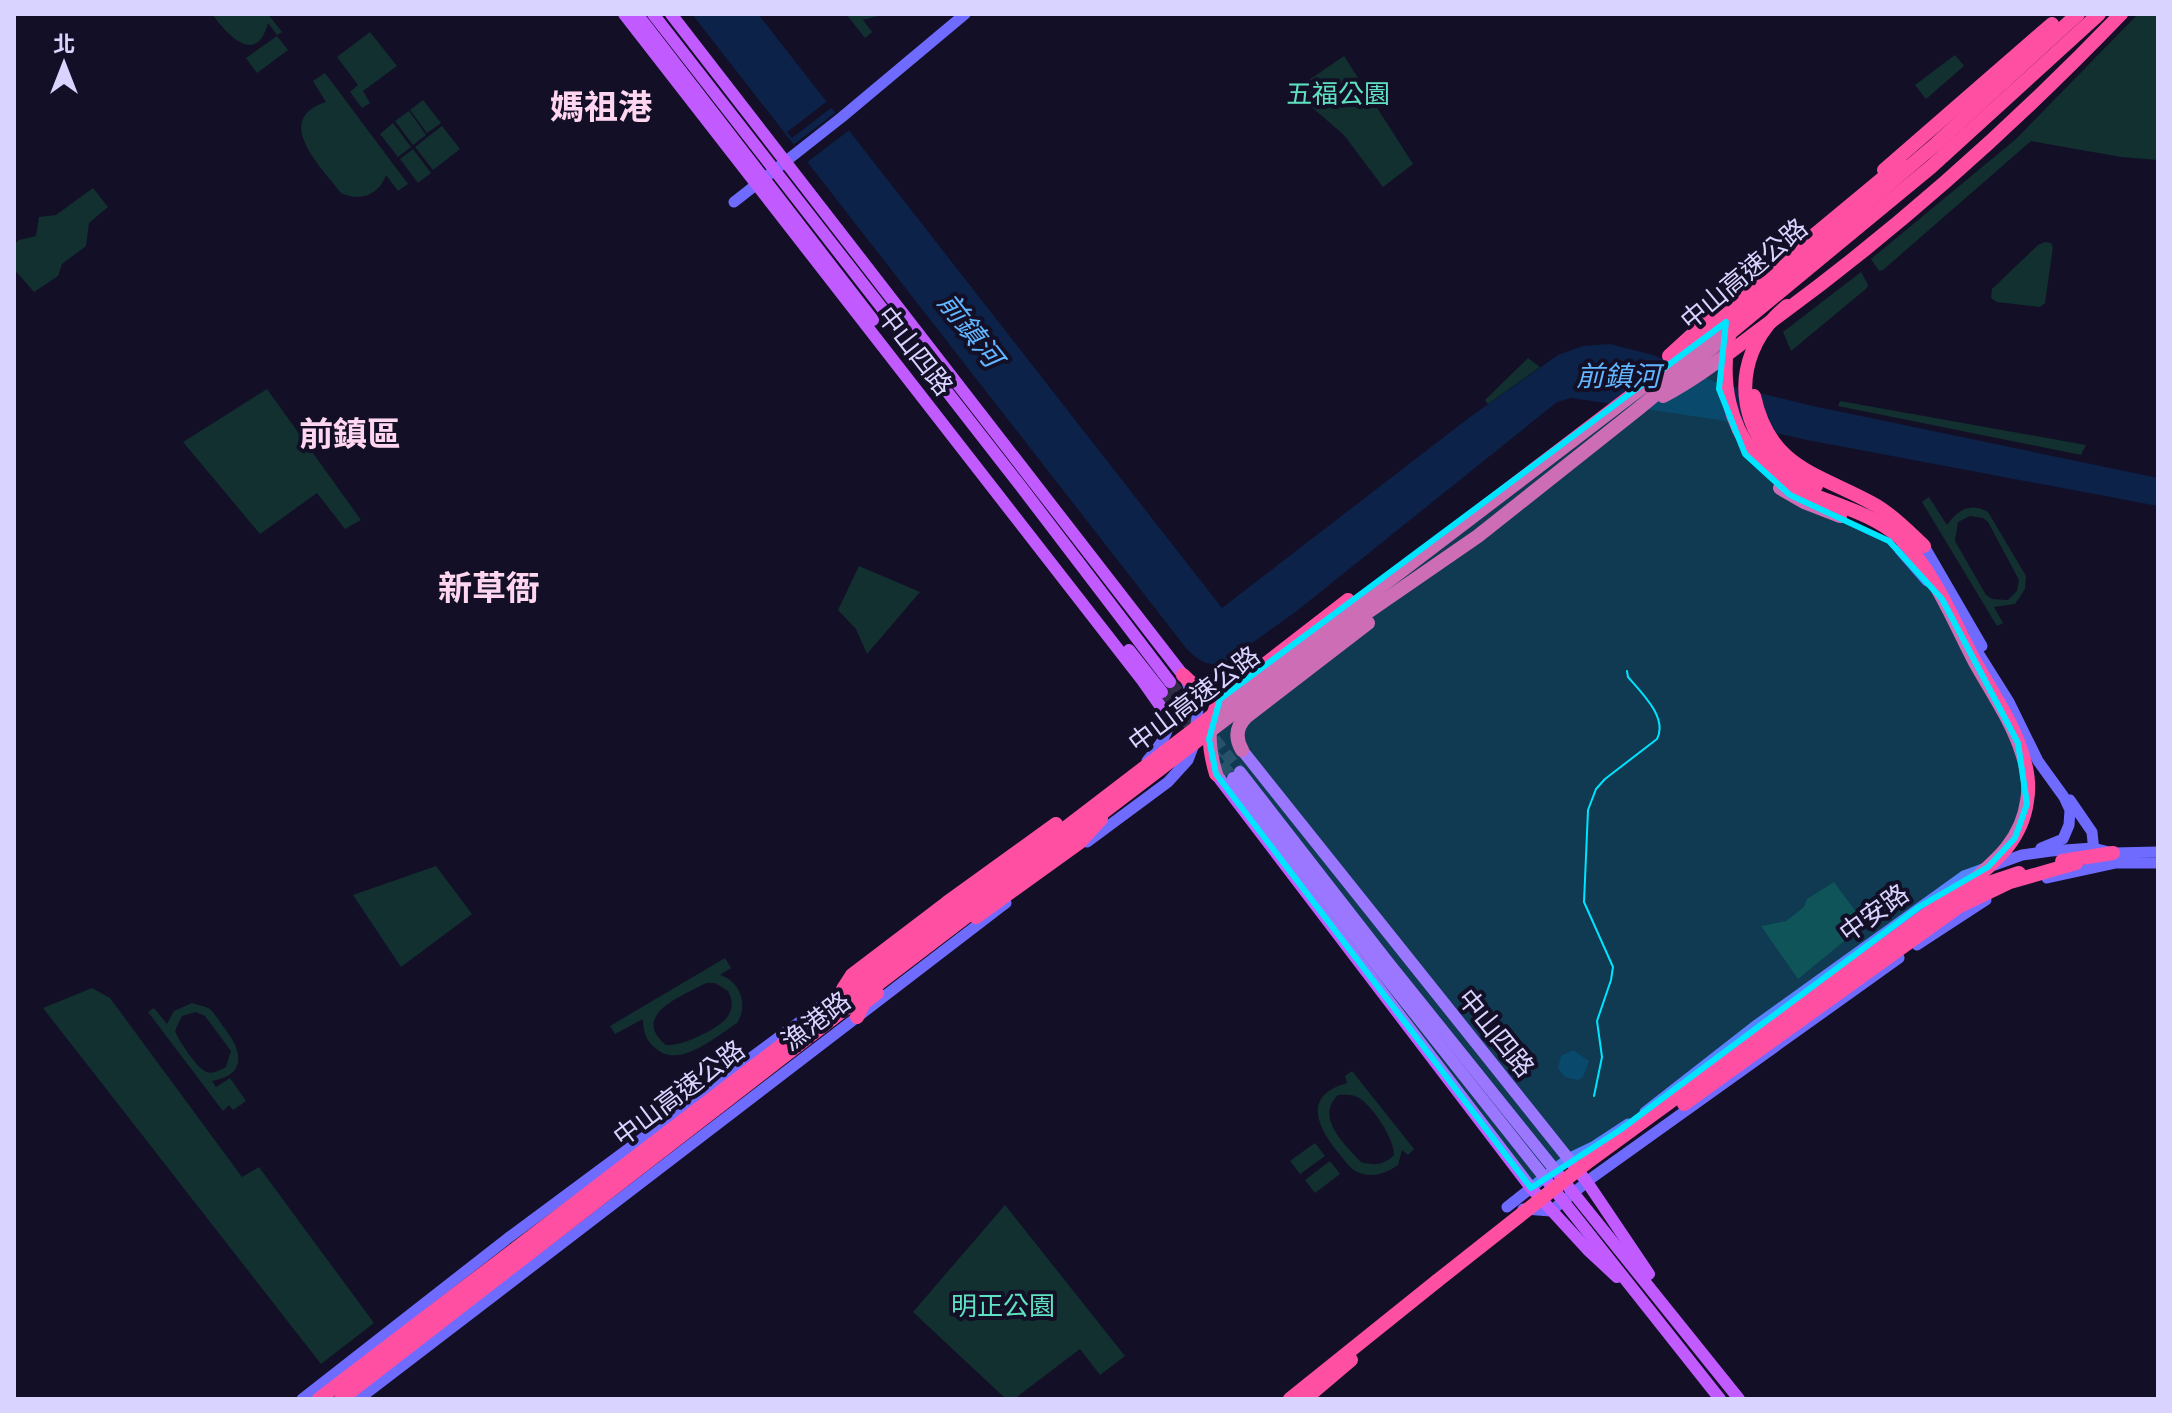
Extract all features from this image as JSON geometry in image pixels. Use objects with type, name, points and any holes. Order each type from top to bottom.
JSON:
[{"type":"highway","name":"中山高速公路","points":[[341,1399],[1345,621],[1458,527],[1712,334],[1936,144],[2078,14]]},
{"type":"highway","name":"中山高速公路","points":[[1345,621],[1478,536],[1601,439],[1931,167],[2099,14]]},
{"type":"highway","points":[[1630,1137],[1994,870],[2018,845],[2033,805],[2032,765],[2023,738],[1942,585],[1915,543],[1872,511],[1804,481],[1785,469],[1768,452],[1753,428],[1746,392],[1749,362],[1756,341],[1779,313],[1873,236],[2017,107],[2113,14]]},
{"type":"highway","points":[[1638,409],[1706,371],[1870,247],[2034,101],[2121,14]]},
{"type":"highway","points":[[1632,394],[1706,320],[1827,220],[2057,19]]},
{"type":"highway","points":[[1900,550],[1863,525],[1790,495],[1757,468],[1740,445],[1725,415],[1718,369],[1723,332],[1735,304],[1743,294],[1961,113],[2057,19]]},
{"type":"highway","points":[[1290,1399],[1630,1137],[1970,883],[2011,844],[2027,804],[2027,774],[2018,743],[1938,590],[1914,554],[1897,536],[1883,525],[1798,488],[1775,474],[1753,452],[1737,424],[1727,394],[1724,361],[1732,319],[1743,294]]},
{"type":"highway","points":[[1779,313],[1764,336],[1753,371],[1754,396],[1765,429],[1791,461],[1825,482],[1876,505],[1902,524],[1924,546]]},
{"type":"highway","points":[[1172,683],[1204,693],[1222,694],[1378,578],[1458,527]]},
{"type":"highway","points":[[1242,750],[1237,733],[1239,723],[1478,536]]},
{"type":"highway","points":[[1216,774],[1209,739],[1211,720],[1220,699],[1229,690]]},
{"type":"highway","name":"中山高速公路","points":[[319,1399],[1109,802]]},
{"type":"highway","points":[[843,989],[852,975],[1053,826],[1109,802]]},
{"type":"highway","points":[[857,1017],[864,1003],[1080,842],[1109,802]]},
{"type":"highway","points":[[1630,1137],[1958,907],[2010,882],[2075,861],[2115,858]]},
{"type":"highway","points":[[1305,1399],[1441,1284]]},
{"type":"main road","name":"中山四路","points":[[624,14],[765,178]]},
{"type":"main road","name":"中山四路","points":[[637,14],[765,178],[1172,683]]},
{"type":"main road","name":"中山四路","points":[[653,14],[765,178],[1168,717]]},
{"type":"main road","name":"中山四路","points":[[671,14],[786,161],[1172,683]]},
{"type":"main road","name":"中山四路","points":[[1242,750],[1587,1182],[1703,1353]]},
{"type":"main road","name":"中山四路","points":[[1216,774],[1531,1188],[1588,1250],[1642,1300]]},
{"type":"main road","name":"中山四路","points":[[1720,1399],[1642,1300],[1569,1197],[1555,1169],[1237,775],[1381,971],[1544,1177],[1569,1197],[1739,1399]]},
{"type":"street","points":[[734,202],[965,14]]},
{"type":"street","points":[[1924,546],[2037,745],[2092,832],[2094,859]]},
{"type":"street","points":[[1900,550],[1946,603],[2009,702],[2038,761],[2070,810],[2069,825],[2063,839],[2022,855]]},
{"type":"street","name":"漁港路","points":[[359,1399],[1180,771],[1193,747],[1198,710],[1172,683]]},
{"type":"street","name":"漁港路","points":[[302,1399],[508,1238],[1149,759],[1166,734],[1170,725],[1168,717]]},
{"type":"street","points":[[2115,858],[2158,852]]},
{"type":"street","name":"中安路","points":[[1653,1106],[1754,1027],[1964,876],[2022,855],[2094,859]]},
{"type":"street","points":[[2115,858],[2158,863]]},
{"type":"street","name":"中安路","points":[[1665,1126],[1691,1097],[1886,948],[1593,1147],[1568,1159],[1507,1207],[1551,1211],[1925,939],[1974,907],[2008,889],[2094,859]]},
{"type":"highlighted area","points":[[1726,322],[1719,389],[1745,454],[1790,495],[1889,541],[1942,599],[2018,743],[2027,804],[2015,838],[1988,867],[1919,907],[1620,1130],[1531,1188],[1216,774],[1209,739],[1220,699]]},
{"type":"green space","points":[[212,14],[268,14],[282,32],[277,35],[268,23],[263,36],[249,45],[233,37]]},
{"type":"green space","points":[[846,14],[885,14],[863,20],[872,32],[865,38]]},
{"type":"green space","points":[[2138,14],[2158,14],[2158,160],[2121,157],[2031,141],[1879,271],[1871,259],[2016,139]]},
{"type":"green space","points":[[370,32],[397,66],[363,91],[370,103],[362,108],[350,92],[358,85],[337,57]]},
{"type":"green space","points":[[277,36],[288,50],[257,73],[246,58]]},
{"type":"green space","points":[[1955,55],[1964,66],[1926,99],[1915,85]]},
{"type":"green space","name":"五福公園","points":[[1344,56],[1413,164],[1383,187],[1344,135],[1293,91]]},
{"type":"green space","points":[[325,73],[408,184],[398,191],[386,175],[374,192],[362,197],[348,196],[341,193],[313,158],[302,132],[302,120],[310,110],[326,102],[313,81]]},
{"type":"green space","points":[[423,100],[441,123],[427,133],[410,110]]},
{"type":"green space","points":[[409,111],[426,135],[413,145],[395,121]]},
{"type":"green space","points":[[393,123],[411,147],[398,157],[380,134]]},
{"type":"green space","points":[[442,126],[460,149],[433,170],[415,147]]},
{"type":"green space","points":[[413,149],[431,173],[418,183],[400,159]]},
{"type":"green space","points":[[93,188],[108,207],[89,223],[86,246],[62,264],[58,276],[34,292],[14,269],[14,244],[36,236],[39,217],[56,215]]},
{"type":"green space","points":[[2045,242],[2053,247],[2045,303],[2040,307],[1997,302],[1991,298],[1992,289]]},
{"type":"green space","points":[[1861,272],[1867,288],[1791,351],[1783,332]]},
{"type":"green space","points":[[1528,358],[1540,367],[1488,404],[1485,400]]},
{"type":"green space","points":[[267,389],[361,520],[345,529],[317,493],[260,534],[183,442]]},
{"type":"green space","points":[[1840,401],[2086,445],[2081,455],[1838,406]]},
{"type":"green space","points":[[1929,497],[1947,525],[1965,509],[1976,508],[1988,512],[2026,576],[2025,589],[2015,604],[1994,607],[2003,623],[1997,626],[1922,502]],"holes":[[[1970,516],[1983,518],[2019,580],[2017,591],[2008,600],[1992,599],[1986,595],[1955,541],[1958,522]]]},
{"type":"green space","points":[[859,566],[920,592],[867,654],[856,629],[838,610]]},
{"type":"green space","points":[[436,866],[472,914],[401,967],[353,895]]},
{"type":"green space","points":[[1834,882],[1865,924],[1798,979],[1761,926],[1786,921],[1804,907],[1807,899]]},
{"type":"green space","points":[[725,958],[731,968],[720,975],[733,982],[742,1001],[737,1023],[685,1054],[664,1053],[654,1047],[645,1034],[643,1019],[615,1034],[610,1026]],"holes":[[[706,983],[715,983],[728,991],[732,1006],[728,1016],[700,1036],[666,1045],[656,1034],[654,1024],[657,1015],[674,1000]]]},
{"type":"green space","points":[[92,988],[110,998],[242,1177],[259,1167],[374,1323],[321,1364],[43,1008]]},
{"type":"green space","points":[[192,1003],[210,1009],[215,1015],[234,1042],[238,1059],[232,1073],[212,1081],[216,1087],[230,1078],[246,1101],[233,1110],[229,1105],[223,1111],[148,1012],[154,1008],[167,1024],[174,1011]],"holes":[[[196,1012],[205,1016],[231,1051],[226,1067],[212,1072],[198,1066],[175,1031],[182,1016]]]},
{"type":"green space","points":[[1352,1071],[1414,1149],[1408,1155],[1402,1150],[1398,1165],[1386,1172],[1368,1175],[1355,1171],[1336,1150],[1319,1120],[1320,1102],[1334,1088],[1347,1083],[1345,1076]],"holes":[[[1338,1095],[1350,1095],[1363,1101],[1391,1140],[1394,1155],[1379,1164],[1361,1162],[1334,1130],[1330,1112]]]},
{"type":"green space","points":[[1315,1143],[1325,1156],[1300,1174],[1290,1161]]},
{"type":"green space","points":[[1330,1161],[1340,1174],[1315,1193],[1305,1180]]},
{"type":"green space","name":"明正公園","points":[[1005,1205],[1125,1356],[1100,1375],[1080,1349],[1014,1399],[1006,1399],[913,1312]]},
{"type":"water","name":"前鎮河","points":[[692,14],[758,14],[1222,608],[1470,417],[1558,355],[1583,346],[1610,344],[1653,355],[1718,383],[1813,406],[2158,478],[2158,506],[1807,440],[1719,420],[1571,398],[1557,402],[1298,610],[1223,664],[1207,663],[1186,648]]},
{"type":"water","points":[[1573,1050],[1589,1061],[1583,1077],[1578,1080],[1565,1077],[1558,1068],[1561,1056]]},
{"type":"pier","points":[[830,99],[835,105],[792,138],[787,132]]},
{"type":"pier","points":[[839,110],[852,128],[806,163],[793,145]]},
{"type":"tunnel","points":[[1170,682],[1240,772]]},
{"type":"tunnel","points":[[1162,692],[1198,735]]},
{"type":"tunnel","points":[[1210,750],[1233,778]]},
{"type":"tram line","points":[[1594,1096],[1602,1057],[1597,1021],[1613,967],[1584,902],[1588,810],[1596,789],[1657,739],[1659,731],[1656,714],[1628,677],[1627,671]]},
{"type":"district","name":"媽祖港","points":[[601,107]]},
{"type":"district","name":"前鎮區","points":[[350,434]]},
{"type":"district","name":"新草衙","points":[[489,588]]}]
